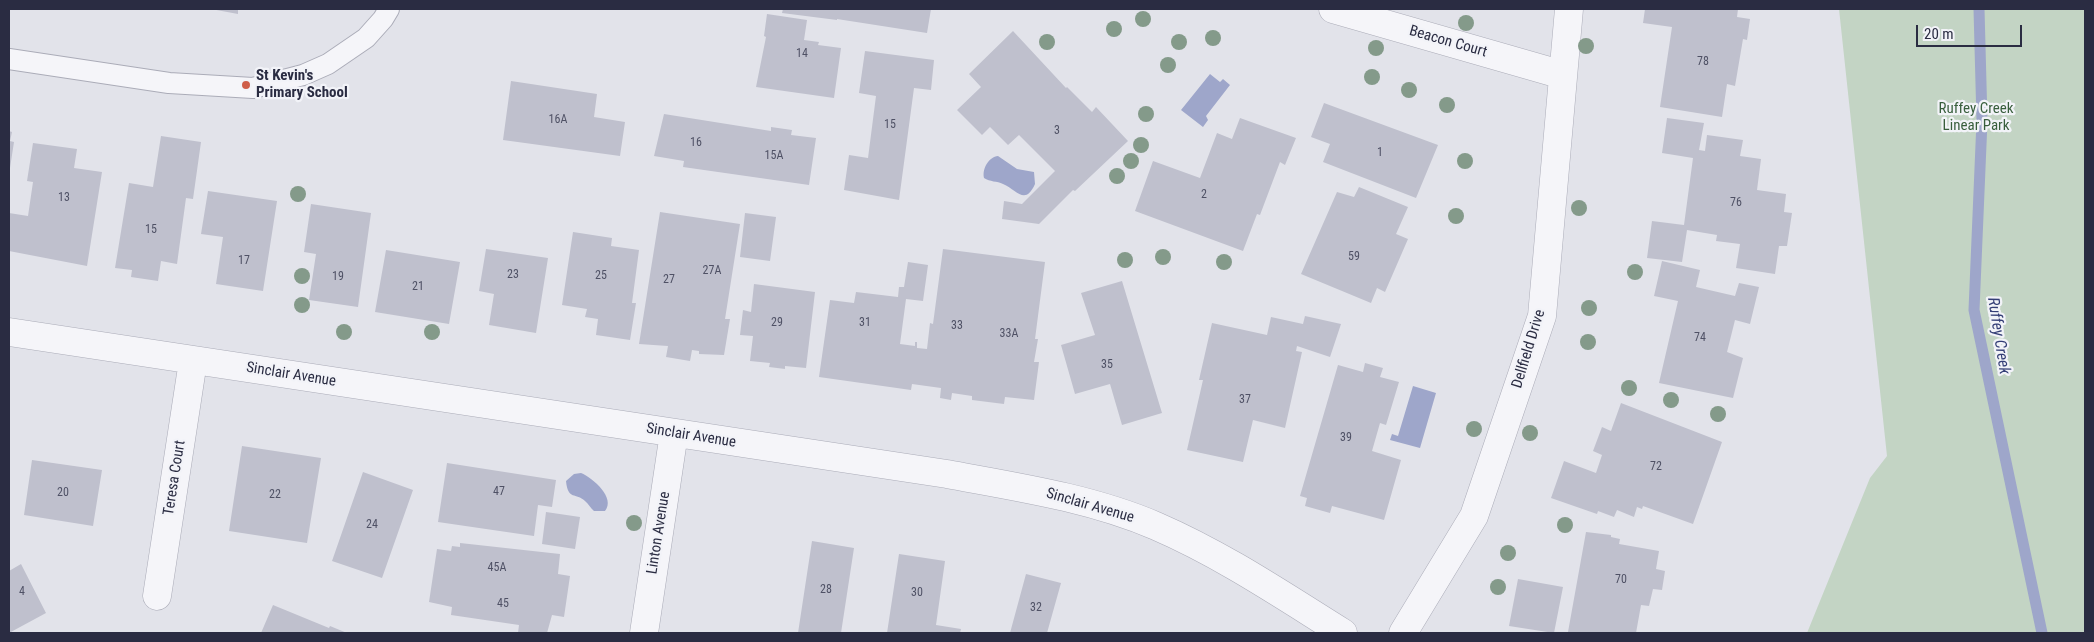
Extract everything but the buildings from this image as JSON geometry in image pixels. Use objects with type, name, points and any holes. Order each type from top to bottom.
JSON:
[{"type":"street","name":"Beacon Court","points":[[1333,9],[1563,75]]},
{"type":"street","name":"Dellfield Drive","points":[[1404,633],[1474,516],[1542,316],[1569,9]]},
{"type":"street","name":"Sinclair Avenue","points":[[9,332],[947,474],[1072,499],[1155,525],[1237,566],[1344,633]]},
{"type":"street","name":"Teresa Court","points":[[157,596],[193,361]]},
{"type":"street","name":"Linton Avenue","points":[[644,633],[674,433]]},
{"type":"lane","points":[[9,59],[168,82],[253,88],[303,75],[328,64],[366,38],[383,19],[389,9]]},
{"type":"green space","name":"Ruffey Creek Linear Park","points":[[1839,9],[2085,9],[2085,633],[1807,633],[1870,478],[1887,456]]},
{"type":"water","points":[[1210,74],[1220,82],[1223,79],[1230,85],[1206,116],[1208,120],[1203,127],[1181,110]]},
{"type":"water","points":[[998,156],[1017,169],[1034,172],[1035,184],[1028,194],[1020,194],[1003,184],[984,178],[984,170],[987,164],[992,158]]},
{"type":"water","points":[[1413,386],[1436,393],[1420,448],[1390,440],[1392,434],[1398,436]]},
{"type":"water","points":[[581,473],[602,489],[608,500],[608,506],[605,511],[594,511],[582,498],[571,494],[569,491],[566,481],[574,474]]},
{"type":"waterway","name":"Ruffey Creek","points":[[1979,9],[1982,121],[1974,310],[2042,633]]},
{"type":"place","name":"St Kevin's Primary School","points":[[246,85]]}]
